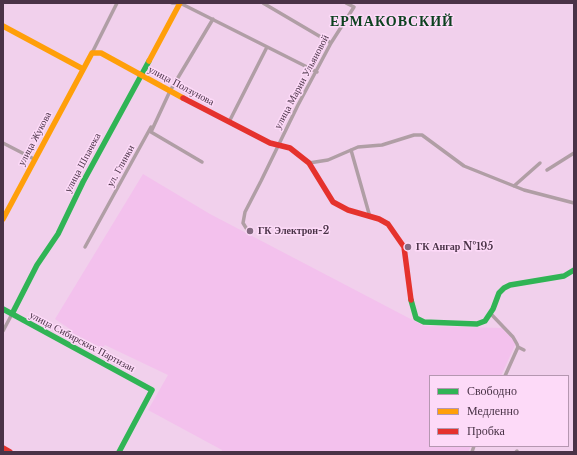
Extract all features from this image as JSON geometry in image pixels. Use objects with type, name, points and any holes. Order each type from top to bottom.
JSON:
[{"type":"street","points":[[3,26],[82,69],[92,53],[117,3]]},
{"type":"street","points":[[172,3],[180,3],[316,72]]},
{"type":"street","name":"улица Шпачека","points":[[3,331],[38,265],[58,234],[83,182],[180,3]]},
{"type":"street","points":[[263,3],[332,43]]},
{"type":"street","name":"улица Марии Ульяновой","points":[[248,231],[242,218],[316,72],[354,7],[346,3]]},
{"type":"street","points":[[202,162],[151,132],[170,91],[213,19]]},
{"type":"street","points":[[229,122],[267,47]]},
{"type":"street","name":"улица Ползунова","points":[[92,53],[102,53],[170,91],[270,143],[290,148],[309,163]]},
{"type":"street","name":"улица Жукова","points":[[3,219],[82,69]]},
{"type":"street","name":"ул. Глинки","points":[[85,247],[170,91]]},
{"type":"street","points":[[574,202],[514,186],[464,166],[422,135],[414,135],[382,145],[358,147],[328,160],[309,163],[333,202],[348,210],[370,217],[379,218],[388,224],[404,247],[411,300],[416,318],[424,322],[465,325],[477,324],[485,321],[490,314],[499,293],[510,285],[564,276],[574,270]]},
{"type":"street","points":[[3,143],[34,159]]},
{"type":"street","points":[[351,150],[370,217]]},
{"type":"street","points":[[546,170],[574,152]]},
{"type":"street","points":[[514,186],[540,162]]},
{"type":"street","name":"улица Сибирских Партизан","points":[[3,310],[152,390],[119,452]]},
{"type":"street","points":[[490,314],[513,337],[518,347],[524,350]]},
{"type":"street","points":[[505,375],[518,347]]},
{"type":"street","points":[[3,448],[10,452]]},
{"type":"shaded area","points":[[143,174],[210,214],[424,326],[502,328],[516,343],[501,375],[429,375],[429,447],[470,447],[468,452],[221,452],[222,450],[148,410],[168,375],[105,345],[102,348],[69,331],[70,329],[55,319]]},
{"type":"traffic: fast","points":[[12,314],[37,265],[58,234],[83,182],[149,61]]},
{"type":"traffic: fast","points":[[411,300],[416,318],[424,322],[477,324],[485,321],[493,309],[499,293],[504,288],[510,285],[564,276],[574,270]]},
{"type":"traffic: fast","points":[[3,309],[152,390],[119,452]]},
{"type":"traffic: slow","points":[[149,61],[180,3]]},
{"type":"traffic: slow","points":[[3,26],[83,69]]},
{"type":"traffic: slow","points":[[3,219],[92,53],[101,53],[183,98]]},
{"type":"traffic: jam","points":[[183,98],[270,143],[290,148],[309,163],[333,202],[348,210],[379,219],[388,224],[404,247],[411,300]]},
{"type":"traffic: jam","points":[[3,448],[10,452]]},
{"type":"place","name":"ГК Электрон-2","points":[[250,231]]},
{"type":"place","name":"ГК Ангар №195","points":[[408,247]]},
{"type":"district","name":"ЕРМАКОВСКИЙ","points":[[392,22]]}]
